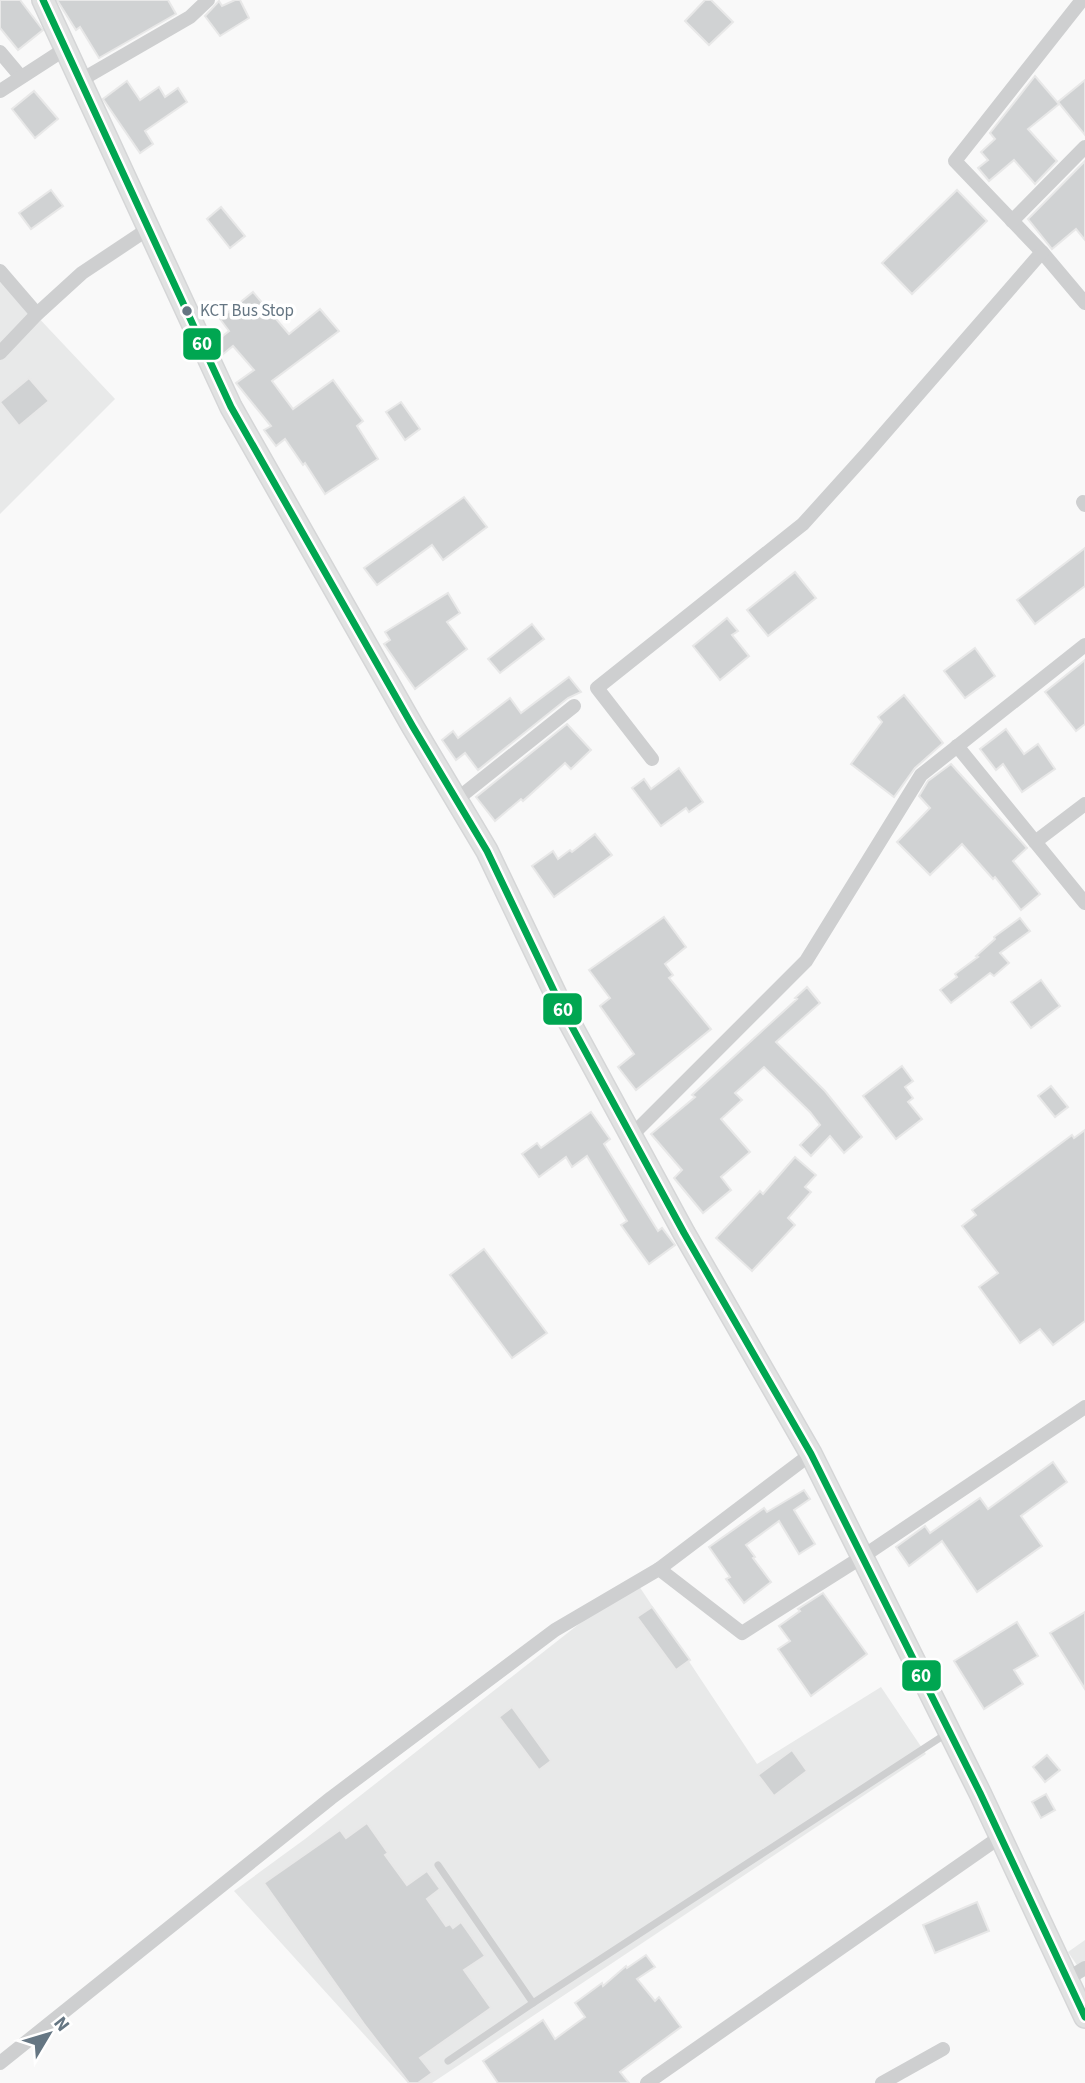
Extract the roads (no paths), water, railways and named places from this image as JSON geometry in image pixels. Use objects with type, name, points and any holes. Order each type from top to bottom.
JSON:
[{"type":"main road","points":[[43,0],[231,407],[487,851],[565,1014],[684,1233],[811,1454],[1000,1837],[1076,1974],[1085,2017]]},
{"type":"street","points":[[81,80],[190,17],[208,0]]},
{"type":"street","points":[[1082,0],[956,162],[1042,252],[1085,303]]},
{"type":"street","points":[[0,91],[65,49]]},
{"type":"street","points":[[0,52],[21,77]]},
{"type":"street","points":[[1012,221],[1085,147]]},
{"type":"street","points":[[0,353],[82,273],[148,229]]},
{"type":"street","points":[[652,760],[597,688],[803,524],[1042,252]]},
{"type":"street","points":[[0,271],[37,314]]},
{"type":"street","points":[[631,1136],[806,961],[921,775],[1085,645]]},
{"type":"street","points":[[456,800],[574,706]]},
{"type":"street","points":[[957,746],[1085,903]]},
{"type":"street","points":[[1035,842],[1085,804]]},
{"type":"street","points":[[659,1569],[742,1633],[862,1557],[1085,1407]]},
{"type":"street","points":[[0,2063],[331,1798],[555,1630],[659,1569],[811,1454]]},
{"type":"street","points":[[648,2083],[1000,1837]]},
{"type":"street","points":[[881,2083],[943,2049]]},
{"type":"lane","points":[[448,2061],[949,1732]]},
{"type":"lane","points":[[438,1866],[533,2003]]},
{"type":"place","name":"KCT Bus Stop","points":[[187,311]]}]
